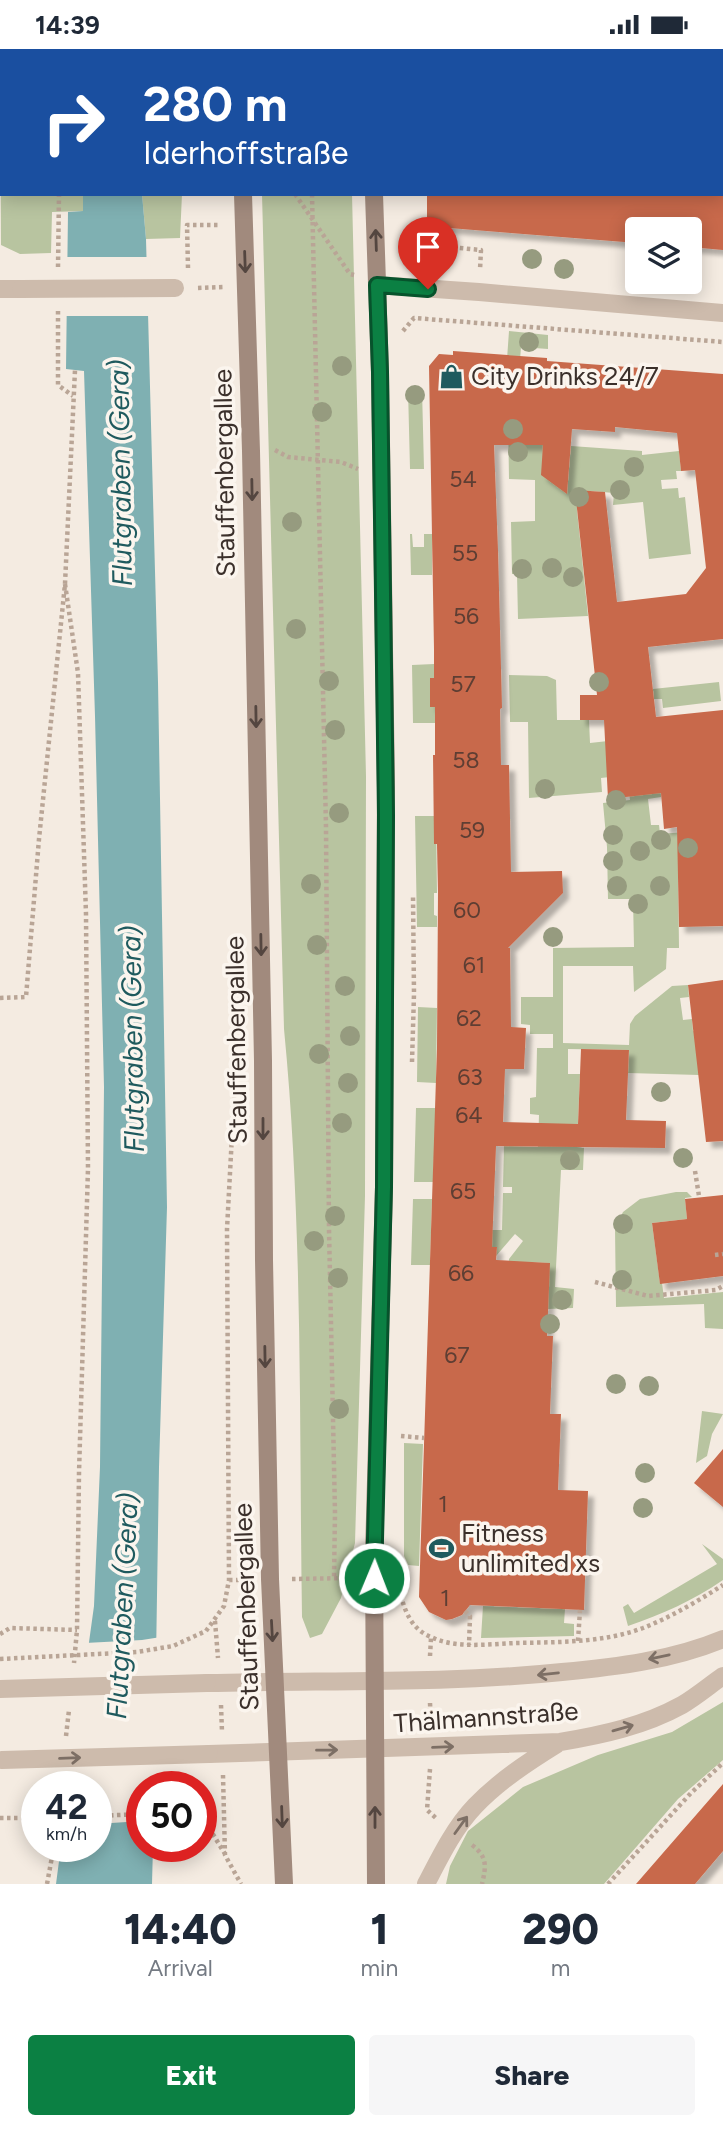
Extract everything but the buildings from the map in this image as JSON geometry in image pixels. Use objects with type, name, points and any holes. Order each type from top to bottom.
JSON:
[{"type":"main road","name":"Stauffenbergallee","points":[[243,196],[263,1061],[270,1579],[284,1884]]},
{"type":"main road","points":[[374,196],[386,788],[384,1187],[374,1578],[376,1884]]},
{"type":"street","points":[[377,285],[723,313]]},
{"type":"street","points":[[0,289],[182,288]]},
{"type":"street","name":"Thälmannstraße","points":[[0,1689],[513,1677],[616,1667],[702,1648],[723,1639]]},
{"type":"street","name":"Thälmannstraße","points":[[1,1760],[560,1742],[641,1723],[683,1704],[723,1676]]},
{"type":"street","points":[[426,1884],[446,1846],[474,1807],[522,1766],[560,1742]]},
{"type":"path","points":[[296,196],[350,274],[377,285]]},
{"type":"path","points":[[312,196],[326,827],[334,1578]]},
{"type":"path","points":[[188,256],[187,225],[218,225]]},
{"type":"path","points":[[418,244],[467,249]]},
{"type":"path","points":[[182,288],[223,287],[223,301]]},
{"type":"path","points":[[403,343],[403,330],[414,319],[723,342]]},
{"type":"path","points":[[0,998],[26,997],[65,584],[75,370]]},
{"type":"path","points":[[251,450],[274,449],[288,457],[341,462],[381,478]]},
{"type":"path","points":[[65,584],[78,673],[86,927],[88,1168],[77,1630],[73,1669]]},
{"type":"path","points":[[412,1064],[413,887]]},
{"type":"path","points":[[0,1659],[137,1652],[173,1646],[206,1631],[224,1606],[229,1580],[227,1229],[236,1055]]},
{"type":"path","points":[[695,1171],[699,1196]]},
{"type":"path","points":[[715,1255],[723,1254]]},
{"type":"path","points":[[595,1282],[648,1296],[716,1290],[723,1286]]},
{"type":"path","points":[[401,1449],[402,1423]]},
{"type":"path","points":[[401,1436],[424,1438]]},
{"type":"path","points":[[229,1580],[399,1577],[403,1606],[417,1629],[431,1637],[469,1645],[578,1641],[615,1635],[669,1616],[723,1585]]},
{"type":"path","points":[[578,1641],[580,1610]]},
{"type":"path","points":[[465,1611],[470,1616],[469,1645]]},
{"type":"path","points":[[0,1634],[10,1628],[77,1630]]},
{"type":"path","points":[[64,1748],[69,1708]]},
{"type":"path","points":[[221,1717],[216,1753],[225,1855]]},
{"type":"path","points":[[608,1884],[691,1793],[723,1763]]},
{"type":"path","points":[[1,1819],[21,1818]]},
{"type":"path","points":[[217,1841],[241,1884]]},
{"type":"path","points":[[47,1884],[51,1862]]},
{"type":"green space","points":[[1,196],[83,196],[83,211],[52,212],[51,253],[20,254],[1,245]]},
{"type":"green space","points":[[142,196],[182,196],[180,238],[146,239]]},
{"type":"green space","points":[[262,196],[352,196],[366,776],[365,1196],[355,1543],[341,1598],[322,1634],[310,1638],[302,1617],[297,1249],[284,1029]]},
{"type":"green space","points":[[509,331],[548,335],[548,349],[521,347],[520,360],[507,359]]},
{"type":"green space","points":[[408,389],[422,389],[424,469],[410,469]]},
{"type":"green space","points":[[508,417],[543,444],[567,493],[571,446],[642,451],[642,455],[679,451],[681,471],[676,471],[677,479],[661,480],[662,489],[678,488],[679,498],[685,497],[691,554],[649,559],[643,502],[613,505],[614,493],[591,491],[577,510],[588,616],[518,619],[517,574],[512,574],[511,522],[535,521],[535,480],[509,479]]},
{"type":"green space","points":[[410,534],[413,547],[424,547],[424,534],[432,534],[432,575],[411,575]]},
{"type":"green space","points":[[434,664],[434,678],[430,678],[430,706],[435,707],[435,723],[413,723],[412,665]]},
{"type":"green space","points":[[509,675],[547,676],[556,680],[557,720],[589,720],[590,743],[617,740],[659,768],[661,797],[648,799],[651,825],[659,825],[660,834],[723,829],[678,867],[679,948],[667,948],[666,969],[634,992],[633,966],[563,966],[563,1043],[629,1045],[630,1024],[635,1016],[672,986],[688,985],[689,997],[680,998],[683,1020],[692,1019],[693,1031],[723,1027],[699,1075],[628,1073],[629,1050],[568,1049],[568,1074],[580,1074],[577,1147],[584,1148],[583,1170],[561,1170],[555,1287],[574,1289],[573,1308],[548,1309],[549,1263],[525,1262],[508,1281],[509,1259],[523,1241],[515,1234],[496,1256],[497,1247],[492,1247],[492,1230],[502,1230],[503,1193],[512,1193],[512,1187],[503,1187],[504,1146],[538,1147],[539,1115],[530,1114],[530,1098],[536,1097],[537,1048],[553,1048],[553,1034],[530,1034],[530,1025],[521,1024],[521,997],[553,997],[553,948],[634,947],[633,899],[608,899],[603,803],[630,800],[627,775],[601,778],[602,792],[529,798],[528,722],[510,722]]},
{"type":"green space","points":[[719,682],[721,701],[663,708],[662,699],[654,699],[653,689]]},
{"type":"green space","points":[[415,816],[436,816],[437,893],[434,893],[434,915],[437,916],[437,927],[417,927]]},
{"type":"green space","points":[[418,1007],[437,1008],[436,1083],[417,1082]]},
{"type":"green space","points":[[416,1108],[436,1108],[433,1182],[414,1182]]},
{"type":"green space","points":[[687,1192],[692,1197],[685,1198],[687,1219],[652,1223],[664,1298],[723,1292],[723,1329],[705,1328],[704,1304],[616,1307],[615,1228],[623,1212],[640,1199]]},
{"type":"green space","points":[[413,1199],[432,1199],[430,1265],[411,1265]]},
{"type":"green space","points":[[702,1411],[723,1414],[712,1434],[707,1456],[696,1463]]},
{"type":"green space","points":[[404,1443],[423,1444],[419,1566],[408,1565],[404,1556]]},
{"type":"green space","points":[[702,1544],[723,1559],[723,1580],[677,1606],[628,1626],[623,1607],[628,1604],[634,1613],[717,1564]]},
{"type":"green space","points":[[483,1606],[565,1609],[564,1623],[574,1624],[574,1636],[481,1638]]},
{"type":"green space","points":[[723,1702],[723,1760],[678,1799],[604,1884],[446,1884],[450,1866],[468,1831],[523,1787],[598,1755],[672,1732]]},
{"type":"water","name":"Flutgraben (Gera)","points":[[83,196],[142,196],[146,239],[158,682],[167,1207],[159,1467],[154,1771],[126,1771],[126,1862],[153,1862],[152,1884],[56,1884],[59,1862],[112,1862],[112,1771],[71,1771],[94,1606],[100,1467],[104,1087],[84,371],[66,369],[68,212],[83,211]]},
{"type":"pier","points":[[64,257],[150,257],[151,316],[63,316]]},
{"type":"pier","points":[[161,1637],[158,1771],[126,1771],[126,1822],[112,1823],[112,1771],[68,1771],[85,1643]]},
{"type":"place","name":"City Drinks 24/7","points":[[451,376]]},
{"type":"place","name":"Fitness unlimited xs","points":[[441,1548]]},
{"type":"route","points":[[374,1578],[384,1187],[386,815],[377,285],[428,289]]}]
